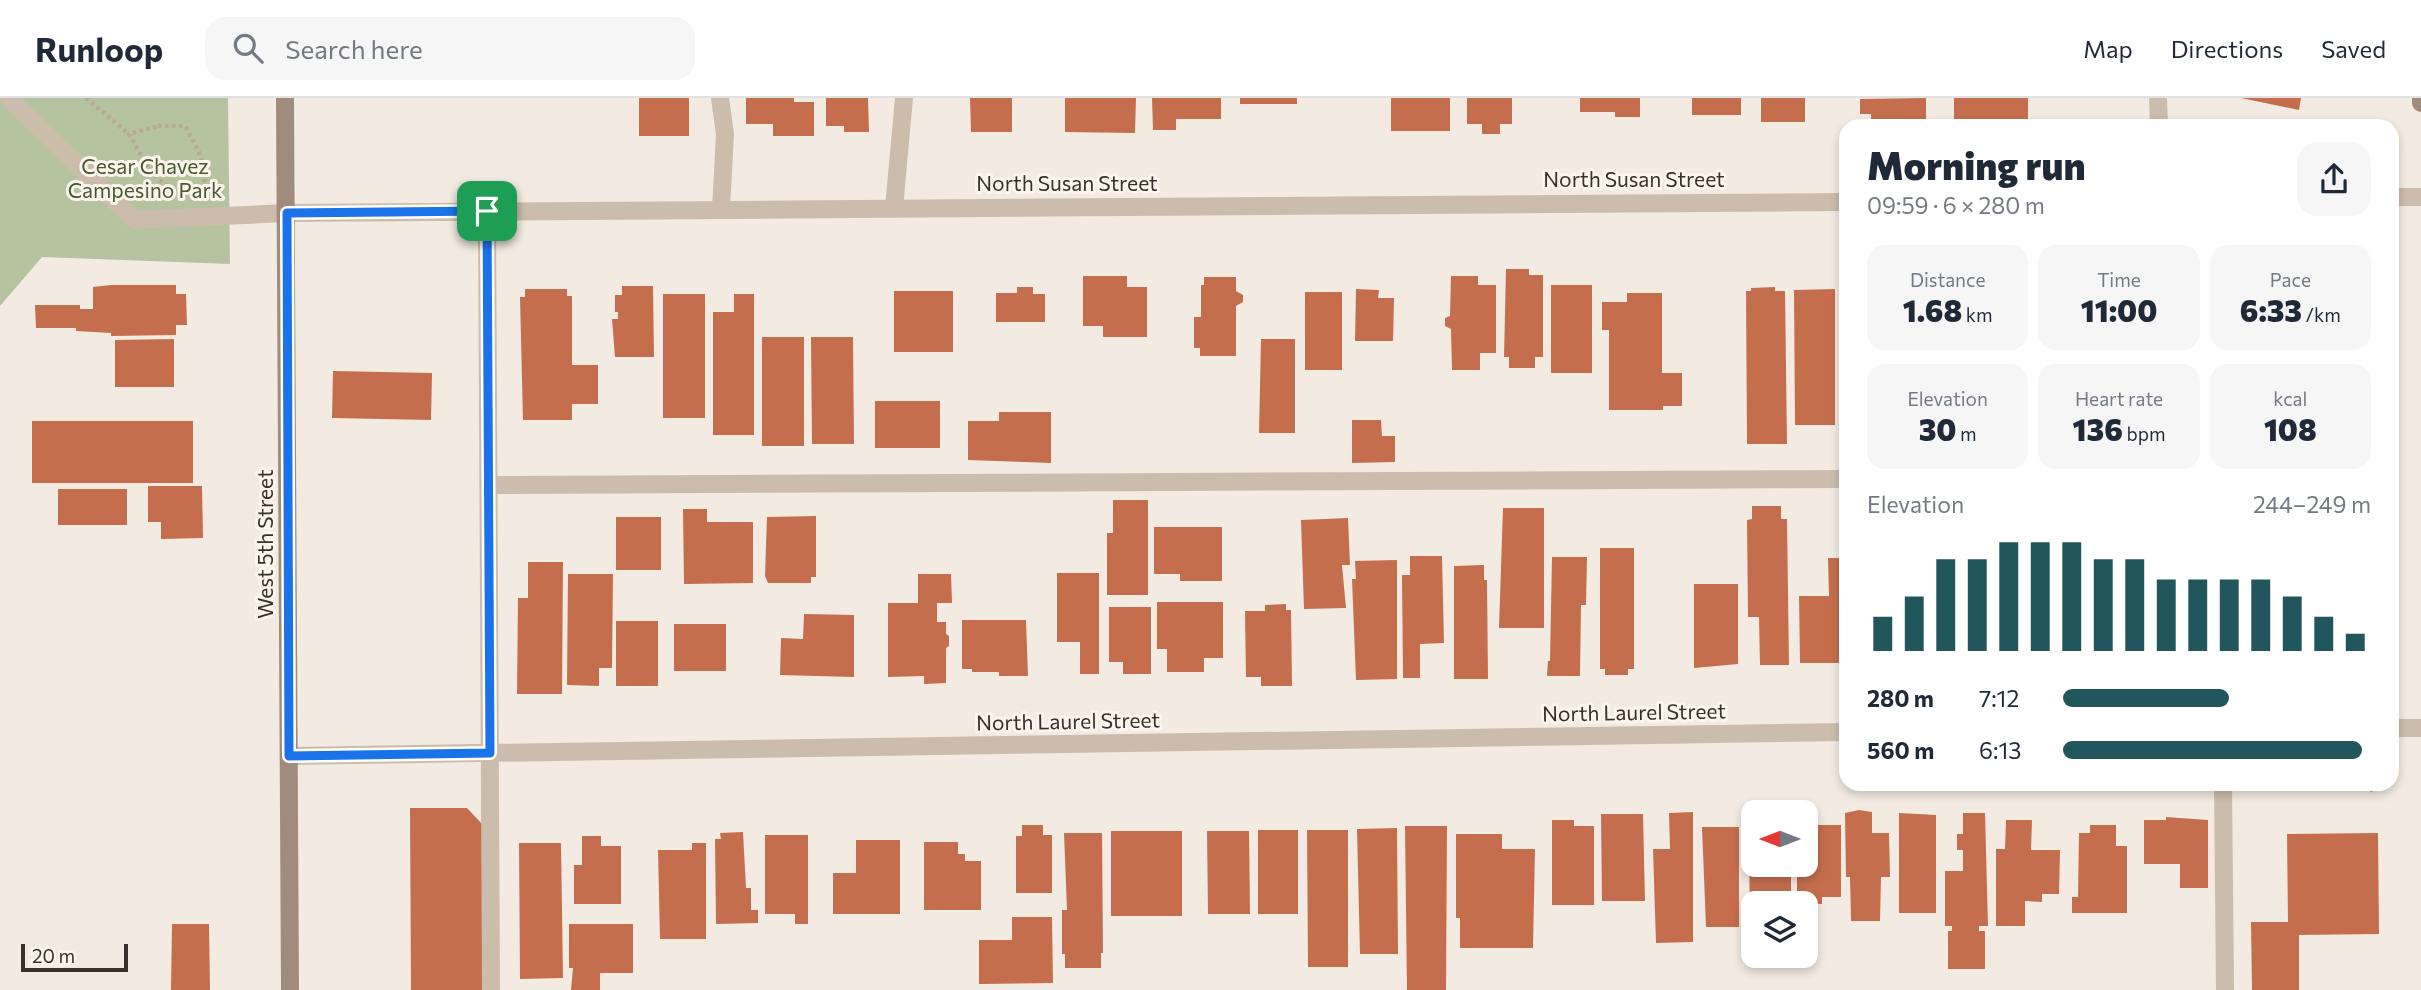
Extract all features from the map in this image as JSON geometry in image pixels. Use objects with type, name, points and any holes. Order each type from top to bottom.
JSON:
[{"type":"street","name":"North Susan Street","points":[[9,98],[134,220],[287,213],[1839,202]]},
{"type":"street","name":"West 5th Street","points":[[285,98],[289,990]]},
{"type":"street","points":[[720,98],[725,134],[721,209]]},
{"type":"street","points":[[894,208],[904,98]]},
{"type":"street","points":[[2158,98],[2159,119]]},
{"type":"street","points":[[2399,197],[2421,197]]},
{"type":"street","points":[[487,211],[491,990]]},
{"type":"street","points":[[489,485],[1839,479]]},
{"type":"street","points":[[2399,728],[2421,728]]},
{"type":"street","name":"North Laurel Street","points":[[289,756],[1839,732]]},
{"type":"street","points":[[2223,791],[2225,990]]},
{"type":"path","points":[[86,98],[129,134],[148,168],[167,188],[191,196],[204,187],[202,156],[185,126],[158,126],[129,134]]},
{"type":"green space","name":"Cesar Chavez Campesino Park","points":[[0,98],[228,98],[230,264],[42,257],[0,306]]},
{"type":"building","points":[[639,98],[689,98],[689,136],[639,136]]},
{"type":"building","points":[[746,98],[794,98],[794,102],[814,102],[814,136],[773,136],[773,124],[746,124]]},
{"type":"building","points":[[826,98],[868,98],[869,132],[844,132],[844,126],[826,126]]},
{"type":"building","points":[[970,98],[1012,98],[1012,132],[971,132]]},
{"type":"building","points":[[1065,98],[1136,98],[1135,133],[1065,132]]},
{"type":"building","points":[[1152,98],[1221,98],[1221,119],[1176,119],[1176,130],[1153,130]]},
{"type":"building","points":[[1240,98],[1297,98],[1297,104],[1240,104]]},
{"type":"building","points":[[1391,98],[1450,98],[1450,131],[1391,131]]},
{"type":"building","points":[[1467,98],[1512,98],[1512,124],[1500,124],[1500,134],[1482,134],[1482,124],[1467,124]]},
{"type":"building","points":[[1580,98],[1640,98],[1640,117],[1615,117],[1615,112],[1580,112]]},
{"type":"building","points":[[1692,98],[1741,98],[1741,115],[1692,115]]},
{"type":"building","points":[[1761,98],[1805,98],[1805,122],[1761,122]]},
{"type":"building","points":[[1926,98],[1926,119],[1871,119],[1871,114],[1860,114],[1860,99]]},
{"type":"building","points":[[1954,98],[2028,98],[2028,119],[1954,119]]},
{"type":"building","points":[[2241,98],[2301,98],[2299,110]]},
{"type":"building","points":[[1506,269],[1529,269],[1529,275],[1543,275],[1543,357],[1535,357],[1535,368],[1509,368],[1509,357],[1504,357]]},
{"type":"building","points":[[1083,276],[1127,276],[1127,287],[1147,287],[1147,337],[1103,337],[1103,326],[1083,326]]},
{"type":"building","points":[[1451,276],[1478,276],[1478,285],[1496,285],[1496,353],[1480,353],[1480,370],[1452,370],[1451,329],[1445,326],[1445,318],[1450,316]]},
{"type":"building","points":[[1204,277],[1236,277],[1236,291],[1243,295],[1243,302],[1236,306],[1236,356],[1200,356],[1200,348],[1194,348],[1194,317],[1201,317],[1201,285],[1204,285]]},
{"type":"building","points":[[176,285],[176,294],[186,294],[187,325],[176,325],[176,335],[111,336],[111,333],[76,331],[76,328],[36,328],[35,305],[80,305],[80,309],[93,309],[93,287]]},
{"type":"building","points":[[1551,285],[1592,285],[1592,373],[1551,373]]},
{"type":"building","points":[[622,286],[653,286],[654,357],[615,357],[612,319],[618,319],[618,312],[615,312],[615,295],[622,295]]},
{"type":"building","points":[[1017,287],[1033,287],[1033,294],[1045,294],[1045,322],[996,322],[996,293],[1017,293]]},
{"type":"building","points":[[1775,287],[1775,291],[1785,291],[1787,444],[1747,444],[1746,291],[1751,291],[1751,288]]},
{"type":"building","points":[[525,289],[567,289],[567,296],[572,296],[572,365],[598,365],[598,404],[572,404],[572,420],[523,420],[520,297],[525,297]]},
{"type":"building","points":[[1356,289],[1379,290],[1378,298],[1394,298],[1393,341],[1355,341]]},
{"type":"building","points":[[1835,289],[1835,425],[1795,425],[1794,290]]},
{"type":"building","points":[[894,291],[953,291],[953,352],[894,352]]},
{"type":"building","points":[[1305,292],[1342,292],[1342,370],[1305,370]]},
{"type":"building","points":[[1627,293],[1662,293],[1662,373],[1682,373],[1682,406],[1663,406],[1663,410],[1609,410],[1609,330],[1602,330],[1602,302],[1627,302]]},
{"type":"building","points":[[663,294],[705,294],[705,418],[663,418]]},
{"type":"building","points":[[734,294],[754,294],[754,435],[713,435],[713,312],[734,312]]},
{"type":"building","points":[[762,337],[804,337],[804,446],[762,446]]},
{"type":"building","points":[[811,337],[853,337],[854,444],[812,444]]},
{"type":"building","points":[[174,339],[174,387],[115,387],[115,340]]},
{"type":"building","points":[[1261,339],[1295,339],[1295,433],[1259,433]]},
{"type":"building","points":[[333,371],[432,373],[431,420],[332,418]]},
{"type":"building","points":[[875,401],[940,401],[940,448],[875,448]]},
{"type":"building","points":[[999,412],[1051,412],[1051,463],[968,460],[968,421],[999,421]]},
{"type":"building","points":[[1352,420],[1381,420],[1382,436],[1395,436],[1395,462],[1352,463]]},
{"type":"building","points":[[32,421],[193,421],[193,483],[32,483]]},
{"type":"building","points":[[148,486],[202,486],[203,538],[161,539],[161,522],[148,522]]},
{"type":"building","points":[[58,489],[127,489],[127,525],[58,525]]},
{"type":"building","points":[[1113,500],[1148,500],[1148,595],[1107,595],[1107,533],[1113,533]]},
{"type":"building","points":[[1752,506],[1781,506],[1781,519],[1787,519],[1789,665],[1760,665],[1759,617],[1748,617],[1747,520],[1752,519]]},
{"type":"building","points":[[1503,508],[1544,508],[1544,628],[1499,628]]},
{"type":"building","points":[[683,509],[707,509],[707,522],[753,522],[753,583],[684,584]]},
{"type":"building","points":[[816,516],[816,577],[811,577],[811,583],[768,583],[765,576],[767,517]]},
{"type":"building","points":[[616,517],[661,517],[661,570],[616,570]]},
{"type":"building","points":[[1348,518],[1350,565],[1342,565],[1346,608],[1304,609],[1301,520]]},
{"type":"building","points":[[1154,527],[1222,527],[1222,581],[1180,581],[1180,574],[1154,574]]},
{"type":"building","points":[[1600,548],[1634,548],[1634,669],[1628,669],[1628,675],[1605,675],[1605,669],[1600,669]]},
{"type":"building","points":[[1410,556],[1442,556],[1444,643],[1420,644],[1420,678],[1403,678],[1402,575],[1410,575]]},
{"type":"building","points":[[1552,557],[1587,557],[1586,605],[1581,605],[1580,676],[1547,676],[1550,661]]},
{"type":"building","points":[[1828,558],[1839,558],[1839,663],[1800,663],[1799,596],[1829,596]]},
{"type":"building","points":[[1397,560],[1397,679],[1356,680],[1352,579],[1356,579],[1355,561]]},
{"type":"building","points":[[528,562],[563,562],[562,694],[517,694],[518,598],[528,598]]},
{"type":"building","points":[[1484,565],[1484,580],[1487,580],[1488,679],[1454,679],[1454,566]]},
{"type":"building","points":[[1057,573],[1099,573],[1099,674],[1080,674],[1080,642],[1057,642]]},
{"type":"building","points":[[568,574],[613,574],[612,668],[599,668],[599,686],[567,685]]},
{"type":"building","points":[[918,574],[951,574],[952,603],[937,603],[937,622],[946,622],[946,634],[949,636],[949,646],[946,648],[946,683],[924,684],[924,676],[888,677],[888,603],[918,603]]},
{"type":"building","points":[[1694,584],[1738,584],[1738,664],[1694,668]]},
{"type":"building","points":[[1157,602],[1223,602],[1223,658],[1204,658],[1204,672],[1167,672],[1167,649],[1157,649]]},
{"type":"building","points":[[1286,604],[1286,610],[1291,610],[1292,686],[1261,686],[1261,677],[1246,677],[1245,611],[1265,611],[1265,605]]},
{"type":"building","points":[[1109,607],[1151,607],[1151,674],[1123,674],[1123,662],[1109,662]]},
{"type":"building","points":[[804,614],[854,615],[854,677],[780,675],[781,638],[803,639]]},
{"type":"building","points":[[962,620],[1026,620],[1028,676],[999,676],[999,672],[972,672],[972,669],[962,669]]},
{"type":"building","points":[[616,621],[658,621],[658,686],[616,686]]},
{"type":"building","points":[[674,624],[726,624],[726,671],[674,671]]},
{"type":"building","points":[[410,808],[467,808],[482,824],[483,990],[411,990]]},
{"type":"building","points":[[1859,810],[1872,812],[1872,833],[1889,833],[1890,877],[1881,877],[1880,921],[1851,921],[1850,877],[1846,877],[1845,813]]},
{"type":"building","points":[[1693,812],[1693,942],[1656,943],[1653,849],[1670,849],[1669,813]]},
{"type":"building","points":[[1899,813],[1936,815],[1936,913],[1899,913]]},
{"type":"building","points":[[1963,813],[1985,813],[1988,926],[1979,926],[1979,931],[1985,931],[1985,969],[1948,969],[1948,931],[1952,931],[1952,926],[1945,926],[1945,871],[1963,871],[1963,850],[1957,850],[1957,834],[1963,834]]},
{"type":"building","points":[[1601,814],[1643,814],[1645,901],[1602,901]]},
{"type":"building","points":[[2166,817],[2208,820],[2208,888],[2180,888],[2180,864],[2144,864],[2144,820],[2166,820]]},
{"type":"building","points":[[1552,820],[1574,820],[1574,826],[1594,826],[1594,905],[1552,905]]},
{"type":"building","points":[[2006,820],[2032,820],[2031,850],[2060,850],[2059,894],[2042,894],[2042,902],[2025,901],[2025,926],[1996,926],[1996,849],[2005,849]]},
{"type":"building","points":[[1022,825],[1043,825],[1043,835],[1052,835],[1052,893],[1016,893],[1016,836],[1022,836]]},
{"type":"building","points":[[1818,825],[1841,825],[1841,897],[1822,897],[1822,904],[1818,904],[1818,891],[1797,891],[1797,877],[1818,877]]},
{"type":"building","points":[[2090,825],[2116,825],[2116,846],[2127,846],[2127,913],[2072,913],[2072,897],[2078,897],[2079,833],[2090,833]]},
{"type":"building","points":[[1405,826],[1447,826],[1446,990],[1407,990]]},
{"type":"building","points":[[1702,827],[1739,827],[1739,927],[1706,927]]},
{"type":"building","points":[[1397,828],[1398,954],[1360,954],[1357,829]]},
{"type":"building","points":[[1258,830],[1298,830],[1298,914],[1258,914]]},
{"type":"building","points":[[1307,830],[1348,830],[1348,967],[1308,967]]},
{"type":"building","points":[[1111,831],[1182,831],[1182,916],[1111,916]]},
{"type":"building","points":[[1207,831],[1249,831],[1250,914],[1208,914]]},
{"type":"building","points":[[743,832],[746,888],[751,888],[751,910],[758,910],[758,923],[716,924],[715,839],[721,839],[720,833]]},
{"type":"building","points":[[1064,833],[1102,833],[1101,968],[1065,968],[1065,954],[1062,954],[1062,910],[1067,910]]},
{"type":"building","points":[[2378,833],[2379,934],[2299,935],[2299,990],[2252,990],[2251,922],[2288,922],[2287,834]]},
{"type":"building","points":[[1456,834],[1502,834],[1502,849],[1535,849],[1533,948],[1460,948],[1460,918],[1456,918]]},
{"type":"building","points":[[765,835],[808,835],[808,924],[795,924],[795,914],[765,914]]},
{"type":"building","points":[[582,836],[601,836],[601,846],[621,846],[621,904],[574,904],[574,865],[582,865]]},
{"type":"building","points":[[856,840],[900,840],[900,914],[833,914],[833,873],[856,873]]},
{"type":"building","points":[[924,842],[958,842],[958,854],[965,854],[965,861],[981,861],[981,910],[924,910]]},
{"type":"building","points":[[519,843],[561,843],[563,978],[520,979]]},
{"type":"building","points":[[692,843],[706,843],[706,939],[660,939],[658,850],[692,850]]},
{"type":"building","points":[[1749,877],[1791,877],[1791,891],[1750,891]]},
{"type":"building","points":[[1012,917],[1052,917],[1053,983],[979,984],[979,940],[1012,940]]},
{"type":"building","points":[[172,924],[209,924],[210,990],[171,990]]},
{"type":"building","points":[[569,924],[633,924],[633,973],[600,973],[600,990],[571,990],[573,968],[569,968]]},
{"type":"route","points":[[487,211],[490,753],[289,756],[287,213],[487,211]]}]
